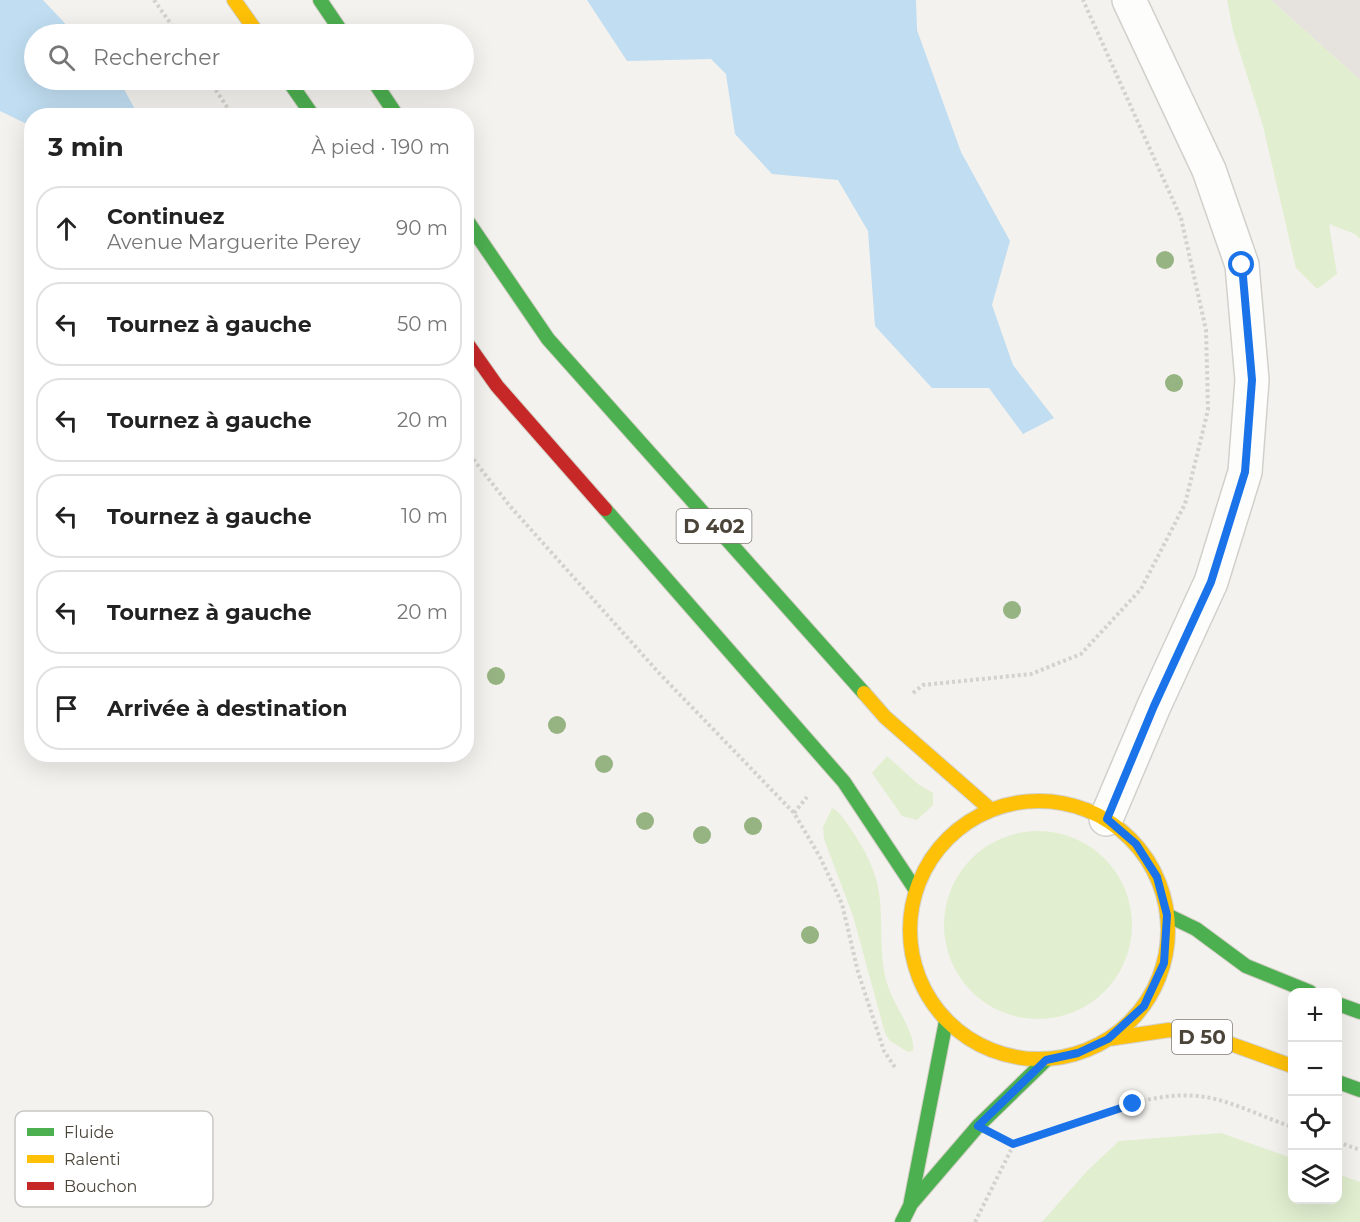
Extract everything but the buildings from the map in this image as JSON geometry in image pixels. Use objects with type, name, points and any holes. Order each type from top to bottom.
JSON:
[{"type":"main road","points":[[234,0],[251,24]]},
{"type":"main road","points":[[320,0],[336,24]]},
{"type":"main road","points":[[295,90],[307,108]]},
{"type":"main road","points":[[380,90],[392,108]]},
{"type":"main road","name":"D 402","points":[[474,231],[548,339],[885,717],[990,809]]},
{"type":"main road","points":[[474,353],[497,386],[831,770],[844,782],[915,888]]},
{"type":"main road","points":[[1029,800],[1069,803],[1107,819],[1136,844],[1157,877],[1167,915],[1164,963],[1144,1006],[1108,1039],[1078,1053],[1046,1060],[992,1051],[946,1021],[920,982],[909,936],[915,888],[944,840],[990,809],[1029,800]]},
{"type":"main road","points":[[1167,915],[1196,929],[1246,966],[1298,988]]},
{"type":"main road","points":[[1342,1005],[1360,1012]]},
{"type":"main road","points":[[910,1206],[946,1021]]},
{"type":"main road","name":"D 50","points":[[1108,1039],[1169,1030],[1228,1043],[1288,1064]]},
{"type":"main road","points":[[902,1222],[910,1206],[978,1126],[1046,1060]]},
{"type":"main road","points":[[1342,1083],[1360,1090]]},
{"type":"street","points":[[1107,819],[1156,700],[1211,582],[1245,472],[1252,380],[1242,265],[1209,170],[1130,0]]},
{"type":"path","points":[[154,0],[170,24]]},
{"type":"path","points":[[885,717],[923,685],[1031,674],[1081,654],[1141,589],[1185,504],[1208,410],[1206,330],[1181,219],[1083,0]]},
{"type":"path","points":[[215,90],[227,108]]},
{"type":"path","points":[[474,460],[509,505],[659,674],[794,813],[820,857],[842,904],[858,972],[884,1051],[909,1088],[929,1100]]},
{"type":"path","points":[[794,813],[831,770]]},
{"type":"path","points":[[975,1222],[1013,1144],[1133,1104],[1171,1096],[1206,1097],[1288,1125]]},
{"type":"path","points":[[1342,1143],[1360,1150]]},
{"type":"shaded area","points":[[1271,0],[1360,0],[1360,80]]},
{"type":"shaded area","points":[[1321,0],[1360,0],[1360,31]]},
{"type":"green space","points":[[1227,0],[1271,0],[1360,80],[1360,239],[1355,234],[1329,224],[1337,274],[1317,289],[1296,268],[1263,126],[1233,31]]},
{"type":"green space","points":[[887,756],[918,784],[933,793],[933,805],[917,820],[902,816],[872,773]]},
{"type":"green space","points":[[832,808],[841,815],[853,832],[874,872],[880,899],[884,971],[890,991],[911,1035],[913,1051],[908,1052],[890,1041],[885,1033],[853,916],[824,839],[823,827]]},
{"type":"green space","points":[[1038,831],[1065,835],[1082,842],[1104,859],[1121,881],[1128,898],[1132,925],[1128,952],[1121,969],[1104,991],[1082,1008],[1065,1015],[1038,1019],[1011,1015],[994,1008],[972,991],[955,969],[948,952],[944,925],[948,898],[955,881],[972,859],[994,842],[1011,835]]},
{"type":"green space","points":[[1221,1133],[1288,1157],[1288,1204],[1342,1204],[1342,1175],[1360,1182],[1360,1222],[1042,1222],[1087,1171],[1119,1141]]},
{"type":"water","points":[[0,0],[43,0],[66,24],[24,24],[24,90],[125,90],[134,108],[24,108],[24,123],[0,111]]},
{"type":"water","points":[[587,0],[916,0],[917,30],[961,152],[1010,241],[992,305],[1013,365],[1054,418],[1023,434],[989,388],[932,388],[875,326],[868,231],[838,180],[772,174],[735,134],[726,74],[711,59],[627,61]]},
{"type":"traffic: fast","points":[[320,0],[336,24]]},
{"type":"traffic: fast","points":[[295,90],[307,108]]},
{"type":"traffic: fast","points":[[380,90],[392,108]]},
{"type":"traffic: fast","points":[[474,231],[548,339],[864,693]]},
{"type":"traffic: fast","points":[[605,509],[844,782],[915,889]]},
{"type":"traffic: fast","points":[[1167,915],[1196,929],[1246,966],[1300,988]]},
{"type":"traffic: fast","points":[[1342,1005],[1360,1012]]},
{"type":"traffic: fast","points":[[902,1222],[910,1206],[946,1021]]},
{"type":"traffic: fast","points":[[911,1204],[978,1126],[1046,1060]]},
{"type":"traffic: fast","points":[[1342,1083],[1360,1090]]},
{"type":"traffic: slow","points":[[234,0],[251,24]]},
{"type":"traffic: slow","points":[[864,693],[885,717],[990,809]]},
{"type":"traffic: slow","points":[[1039,801],[1064,804],[1088,811],[1110,823],[1130,839],[1146,859],[1158,881],[1165,905],[1168,930],[1165,955],[1158,979],[1146,1001],[1130,1021],[1110,1037],[1088,1049],[1064,1056],[1039,1059],[1014,1056],[990,1049],[968,1037],[948,1021],[932,1001],[920,979],[913,955],[910,930],[913,905],[920,881],[932,859],[948,839],[968,823],[990,811],[1014,804],[1039,801]]},
{"type":"traffic: slow","points":[[1108,1039],[1169,1030],[1228,1043],[1288,1065]]},
{"type":"traffic: jam","points":[[474,353],[497,386],[605,509]]},
{"type":"route","points":[[1133,1104],[1013,1144],[978,1126],[1046,1060],[1078,1053],[1108,1039],[1144,1006],[1164,963],[1167,915],[1157,877],[1136,844],[1107,819],[1154,706],[1211,582],[1245,472],[1252,380],[1242,265]]}]
